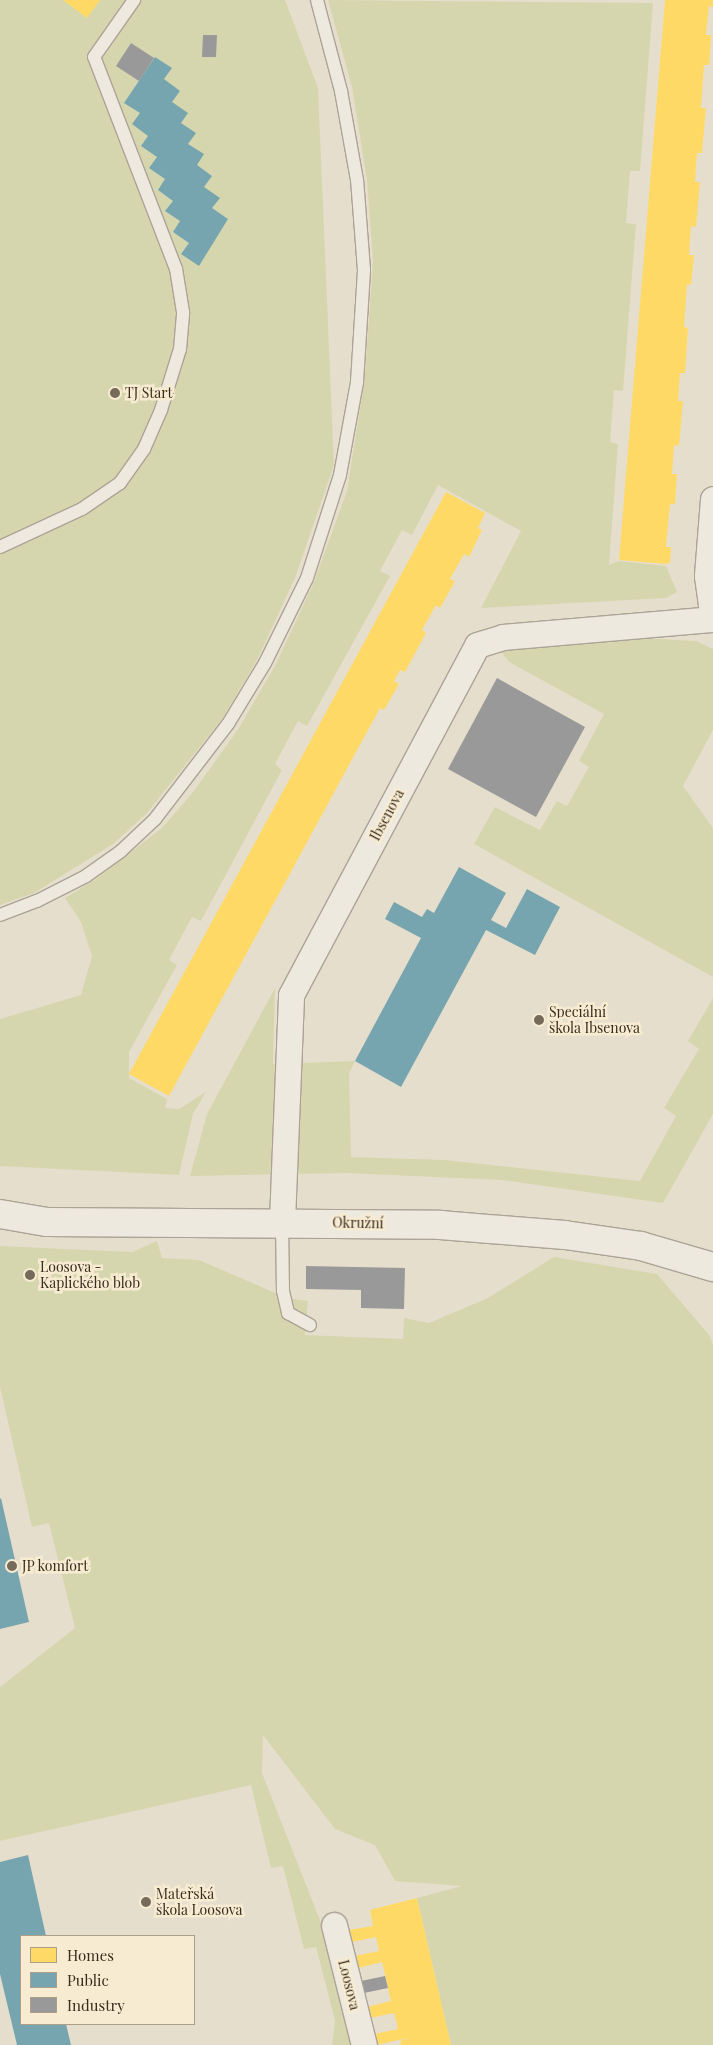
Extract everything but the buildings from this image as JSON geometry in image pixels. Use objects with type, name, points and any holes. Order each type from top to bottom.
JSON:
[{"type":"street","points":[[713,499],[706,576],[713,619]]},
{"type":"street","name":"Ibsenova","points":[[282,1221],[291,994],[477,645],[503,637],[713,619]]},
{"type":"street","name":"Okružní","points":[[0,1214],[47,1222],[183,1224],[282,1221],[440,1225],[565,1235],[641,1246],[713,1267]]},
{"type":"street","name":"Loosova","points":[[334,1924],[364,2045]]},
{"type":"lane","points":[[0,547],[82,509],[120,483],[144,449],[154,426],[180,349],[183,312],[176,269],[94,57],[134,0]]},
{"type":"lane","points":[[0,915],[86,876],[122,851],[155,819],[228,724],[265,663],[307,578],[342,466],[357,382],[364,270],[355,171],[341,90],[317,0]]},
{"type":"lane","points":[[282,1221],[283,1291],[288,1313],[310,1326]]},
{"type":"green space","points":[[0,0],[285,0],[318,88],[334,465],[295,578],[257,660],[222,719],[147,813],[113,844],[34,893],[0,905]]},
{"type":"green space","points":[[328,0],[653,3],[640,171],[630,171],[626,223],[636,224],[623,391],[614,390],[610,442],[618,444],[609,565],[619,561],[666,566],[677,592],[666,598],[481,608],[521,531],[438,485],[412,535],[402,530],[380,571],[390,576],[307,726],[298,721],[275,764],[282,770],[201,921],[192,917],[169,960],[177,965],[129,1052],[129,1078],[167,1099],[165,1108],[179,1109],[206,1092],[193,1114],[179,1175],[0,1166],[0,1019],[81,995],[92,956],[81,922],[65,898],[96,879],[162,828],[194,791],[239,728],[276,664],[314,582],[347,491],[365,376],[373,261],[367,180],[352,87]]},
{"type":"green space","points":[[642,638],[696,641],[713,649],[713,730],[683,786],[713,828],[713,977],[474,844],[495,807],[540,830],[557,801],[567,806],[589,767],[579,761],[604,714],[509,662],[500,650]]},
{"type":"green space","points":[[275,988],[273,1064],[355,1061],[349,1074],[351,1157],[445,1160],[640,1181],[676,1116],[664,1108],[699,1049],[688,1041],[713,998],[713,1114],[663,1203],[502,1180],[346,1173],[190,1176],[207,1114]]},
{"type":"green space","points":[[157,1241],[162,1258],[199,1260],[287,1298],[308,1301],[305,1335],[403,1339],[404,1318],[429,1323],[488,1298],[554,1257],[657,1274],[710,1336],[713,1345],[713,2045],[451,2045],[417,1898],[462,1886],[395,1881],[375,1845],[335,1829],[263,1735],[262,1773],[329,1943],[352,2045],[332,2045],[335,2021],[316,1947],[304,1949],[283,1866],[271,1868],[251,1785],[0,1841],[0,1687],[75,1628],[49,1523],[32,1527],[0,1387],[0,1246],[132,1252]]},
{"type":"place","name":"TJ Start","points":[[115,393]]},
{"type":"place","name":"Speciální škola Ibsenova","points":[[539,1020]]},
{"type":"place","name":"Loosova - Kaplického blob","points":[[30,1275]]},
{"type":"place","name":"JP komfort","points":[[12,1566]]},
{"type":"place","name":"Mateřská škola Loosova","points":[[146,1902]]}]
